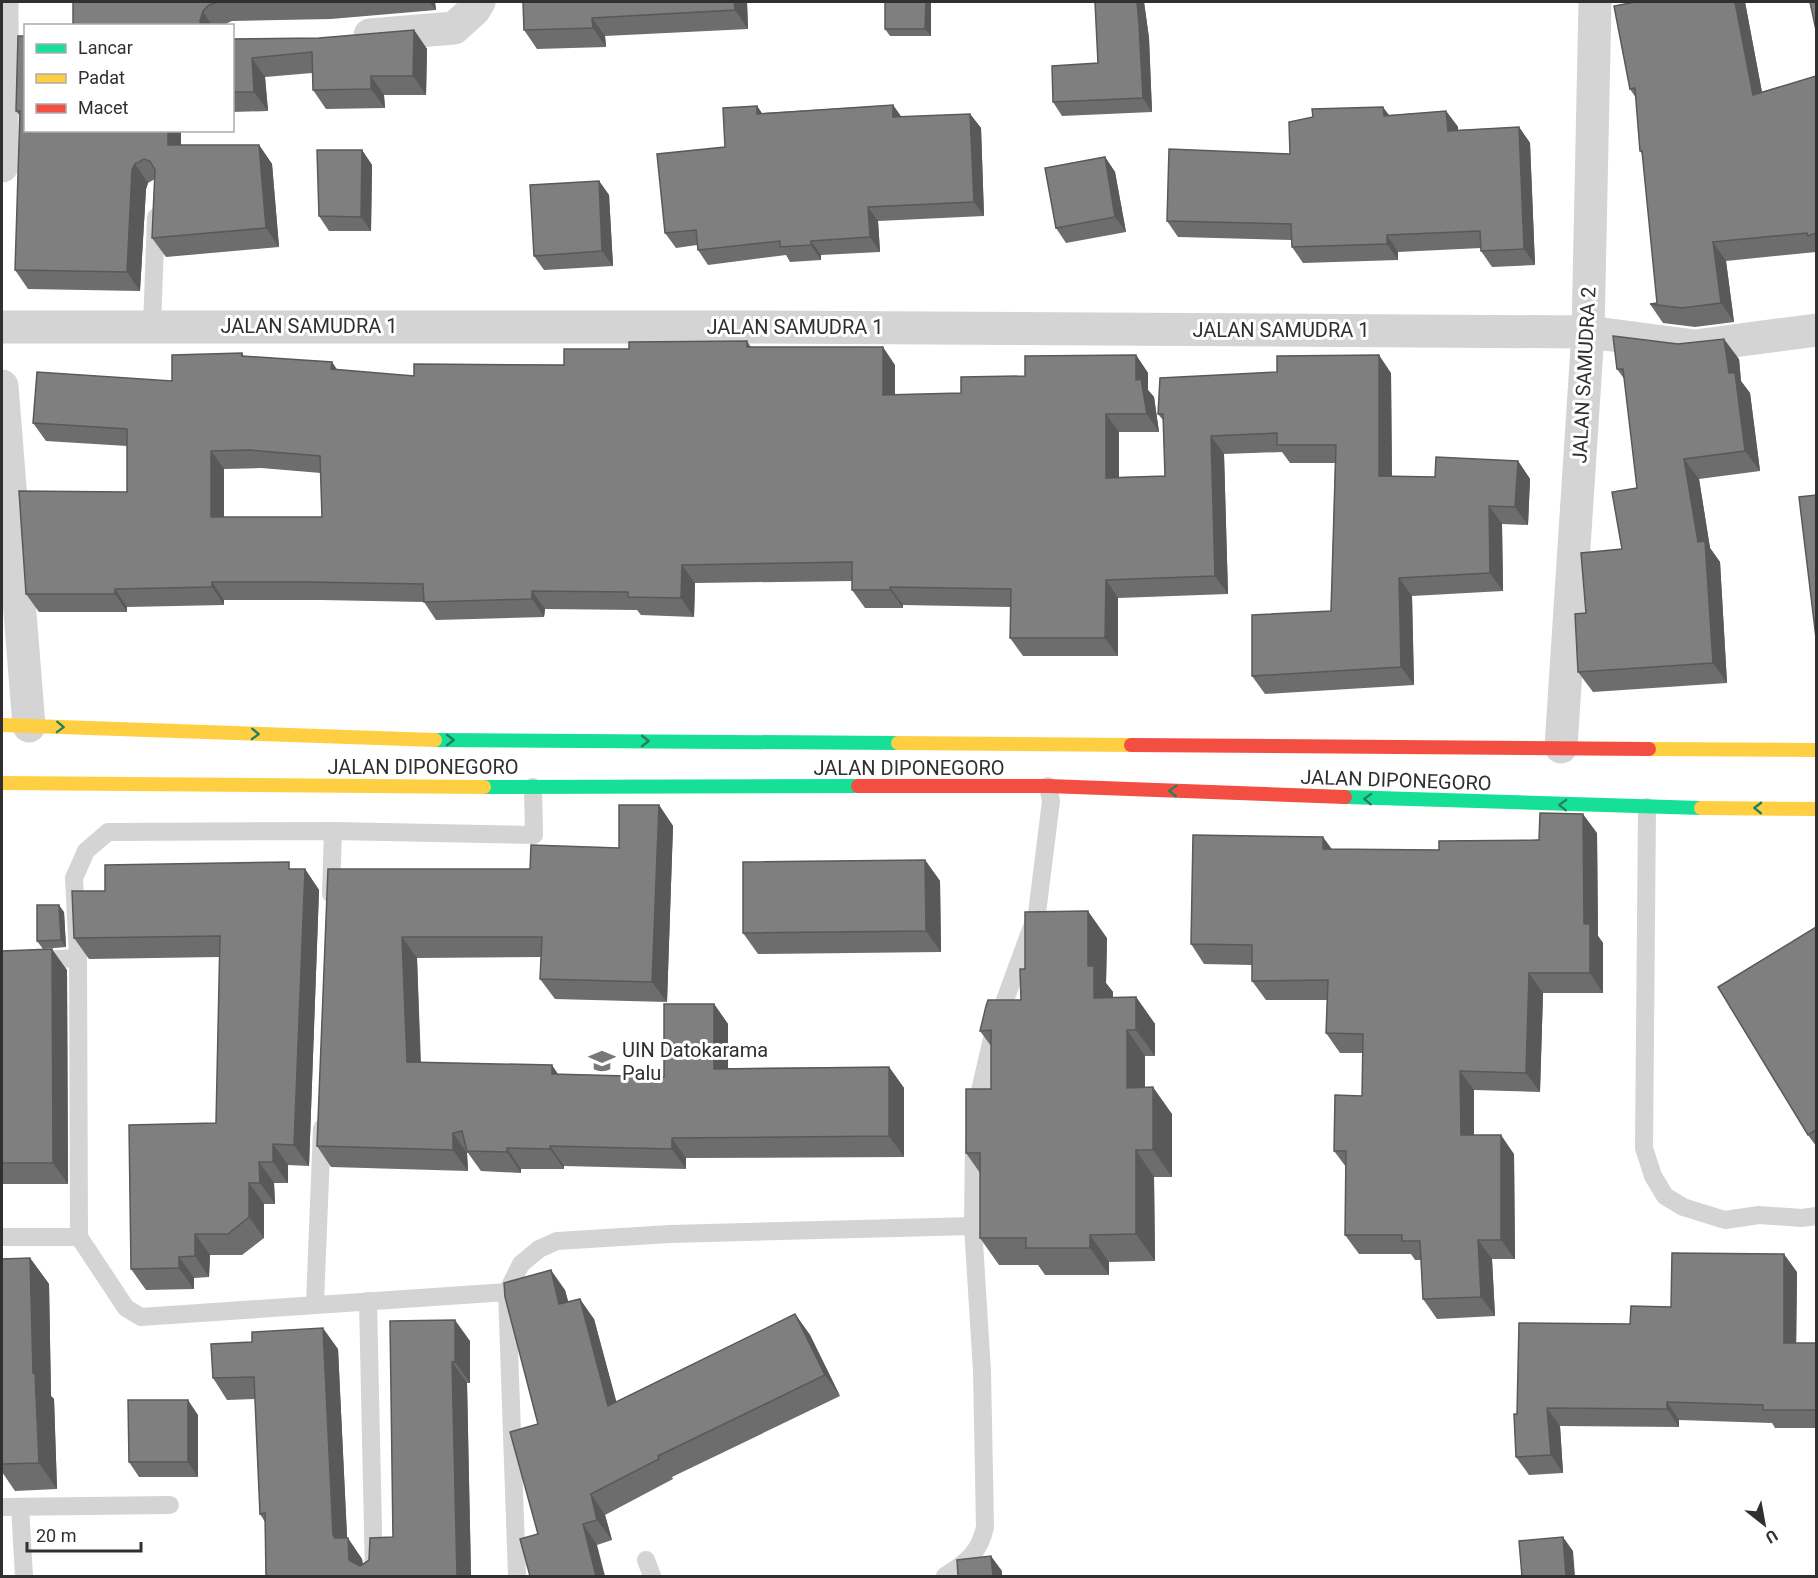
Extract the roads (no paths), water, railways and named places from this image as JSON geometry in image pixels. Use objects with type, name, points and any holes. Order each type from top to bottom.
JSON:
[{"type":"highway","name":"JALAN DIPONEGORO","points":[[15,725],[435,740],[1816,750]]},
{"type":"highway","name":"JALAN DIPONEGORO","points":[[2,783],[533,787],[1048,786],[1416,801],[1647,807],[1816,808]]},
{"type":"street","points":[[2,2],[2,166]]},
{"type":"street","points":[[344,37],[454,28],[474,10],[478,2]]},
{"type":"street","name":"JALAN SAMUDRA 2","points":[[1561,747],[1588,332],[1595,2]]},
{"type":"street","points":[[2,44],[24,44]]},
{"type":"street","name":"JALAN SAMUDRA 1","points":[[2,327],[1588,332],[1695,346],[1816,330]]},
{"type":"street","points":[[2,386],[15,725]]},
{"type":"lane","points":[[152,326],[156,201]]},
{"type":"lane","points":[[945,1576],[977,1551],[986,1527],[982,1371],[973,1226],[974,1114],[994,1030],[1037,913],[1051,801],[1048,786]]},
{"type":"lane","points":[[507,1292],[141,1317],[126,1308],[79,1237],[78,957],[74,878],[86,851],[108,832],[333,831],[534,835],[533,787]]},
{"type":"lane","points":[[1647,807],[1644,1148],[1653,1176],[1665,1196],[1683,1207],[1725,1220],[1759,1215],[1802,1218],[1816,1216]]},
{"type":"lane","points":[[330,913],[333,831]]},
{"type":"lane","points":[[2,962],[78,957]]},
{"type":"lane","points":[[315,1304],[322,1114]]},
{"type":"lane","points":[[517,1576],[507,1292],[521,1264],[539,1249],[557,1241],[670,1233],[973,1226]]},
{"type":"lane","points":[[2,1237],[79,1237]]},
{"type":"lane","points":[[368,1301],[374,1576]]},
{"type":"lane","points":[[2,1507],[170,1505]]},
{"type":"lane","points":[[20,1507],[24,1576]]},
{"type":"place","name":"UIN Datokarama Palu","points":[[602,1061]]}]
